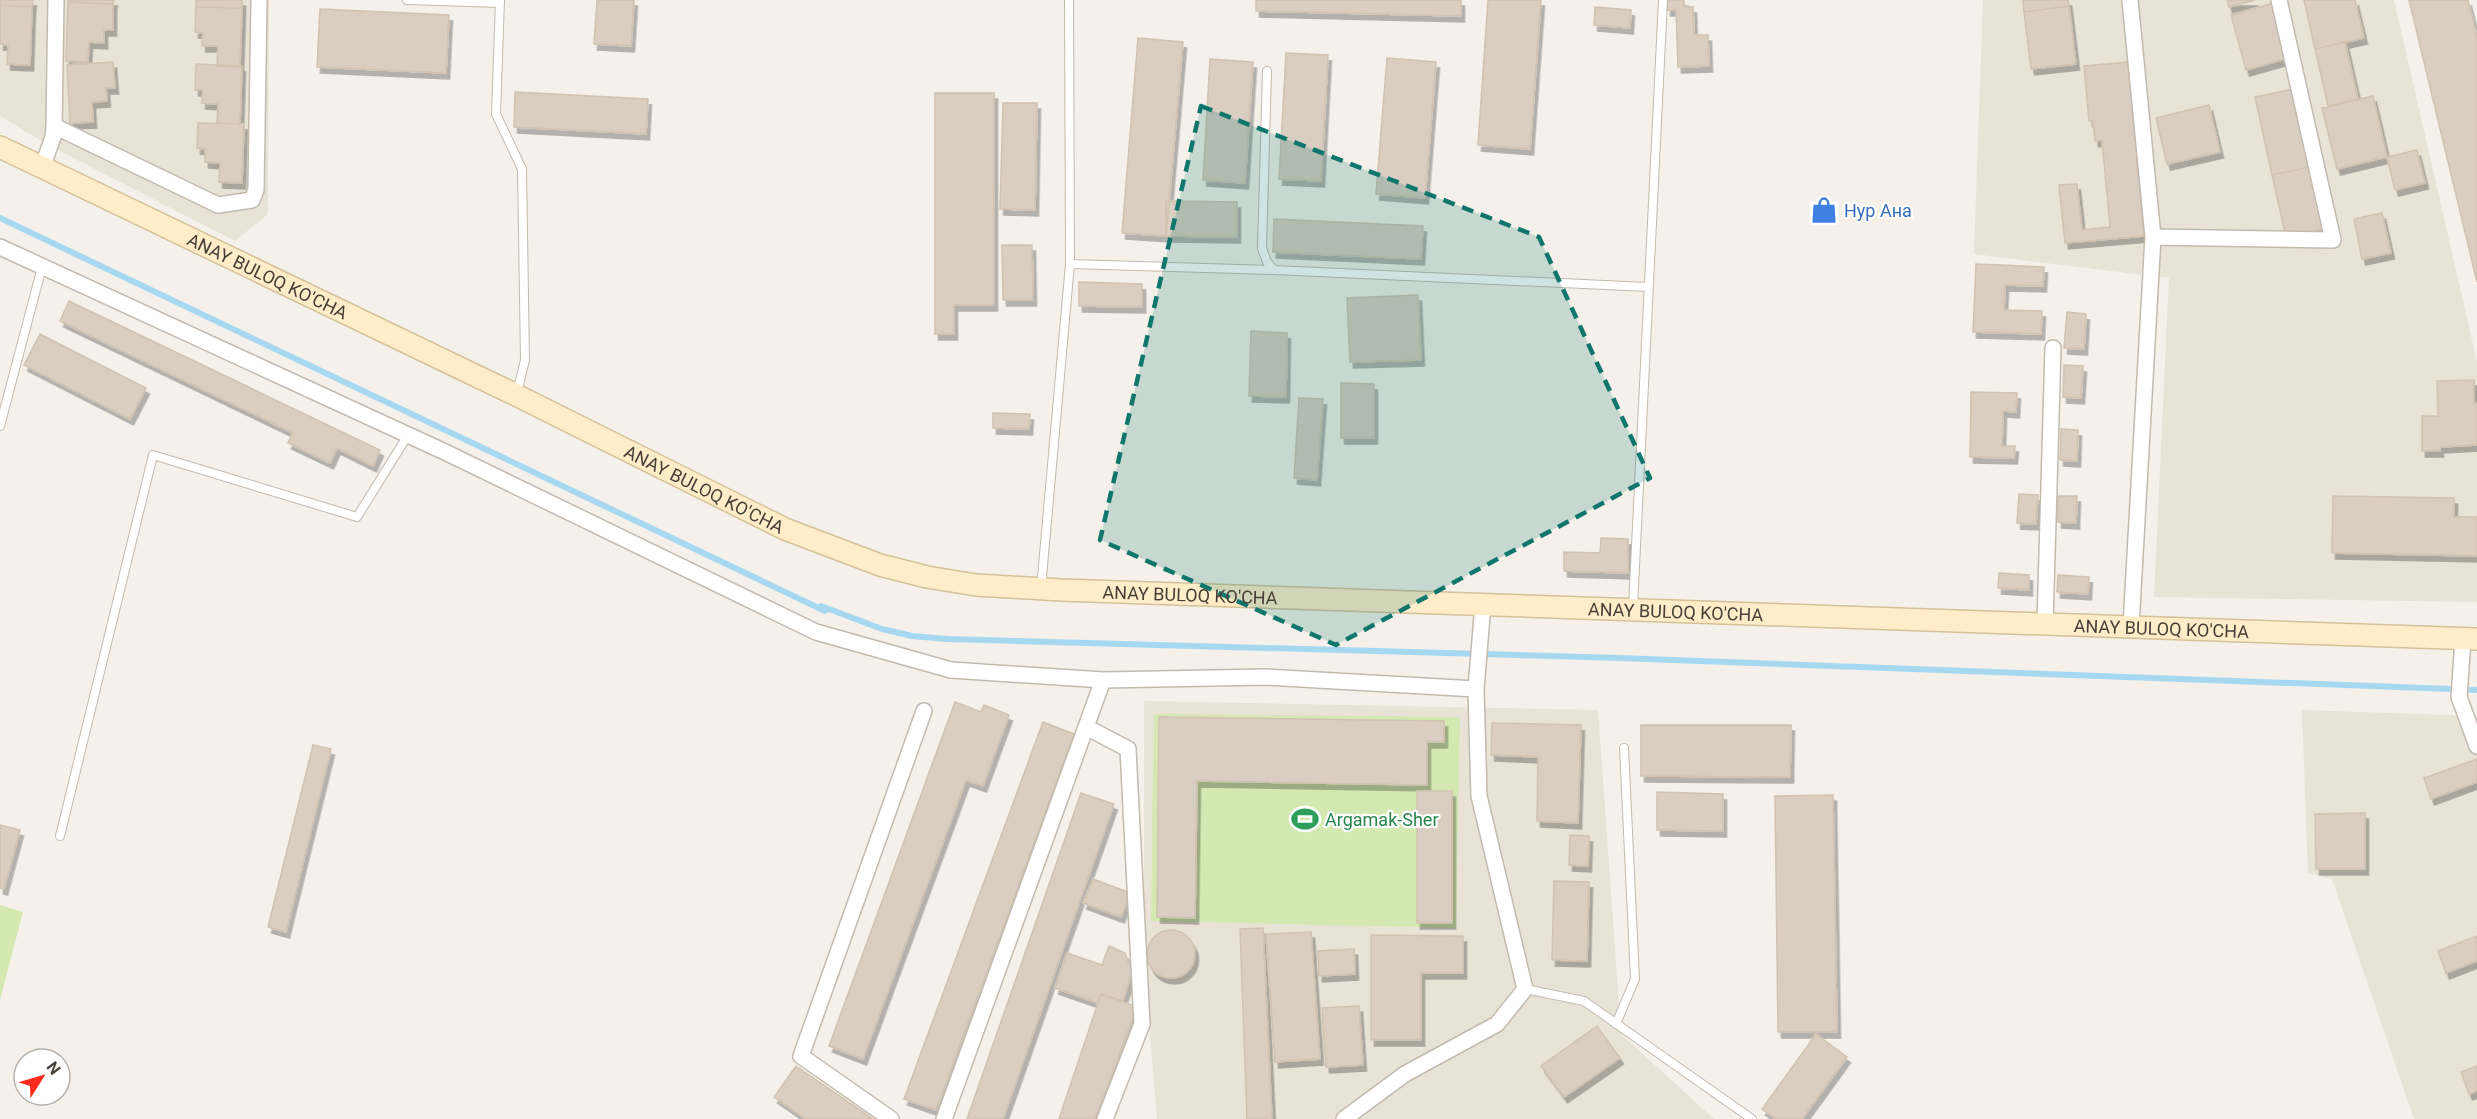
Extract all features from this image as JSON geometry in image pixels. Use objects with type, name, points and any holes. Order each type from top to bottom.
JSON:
[{"type":"main road","name":"ANAY BULOQ KO'CHA","points":[[0,147],[516,395],[785,529],[880,566],[927,577],[976,585],[1041,589],[2470,639]]},
{"type":"street","points":[[42,168],[53,137],[54,126],[56,0]]},
{"type":"street","points":[[54,126],[218,205],[252,200],[256,190],[259,0]]},
{"type":"street","points":[[2130,0],[2153,237],[2130,626]]},
{"type":"street","points":[[2153,237],[2332,240],[2279,0]]},
{"type":"street","points":[[0,247],[408,435],[816,632],[951,670],[1103,680],[1266,677],[1476,689]]},
{"type":"street","points":[[2045,623],[2053,348]]},
{"type":"street","points":[[1344,1119],[1405,1074],[1497,1024],[1526,989],[1479,796],[1476,689],[1482,604]]},
{"type":"street","points":[[2470,639],[2462,660],[2459,697],[2477,746]]},
{"type":"street","points":[[944,1119],[1103,680]]},
{"type":"street","points":[[891,1119],[801,1056],[924,711]]},
{"type":"street","points":[[1086,727],[1128,749],[1142,1024],[1105,1119]]},
{"type":"lane","points":[[407,0],[500,1],[496,114],[522,169],[525,360],[516,395]]},
{"type":"lane","points":[[1041,589],[1070,264],[1069,0]]},
{"type":"lane","points":[[1633,609],[1663,0]]},
{"type":"lane","points":[[1267,71],[1262,248],[1267,262],[1274,270]]},
{"type":"lane","points":[[1070,264],[1274,270],[1648,287]]},
{"type":"lane","points":[[0,426],[42,267]]},
{"type":"lane","points":[[60,836],[153,455],[357,517],[408,435]]},
{"type":"lane","points":[[1616,1024],[1635,979],[1624,748]]},
{"type":"lane","points":[[1526,989],[1584,1001],[1752,1119]]},
{"type":"highlighted area","points":[[1201,106],[1539,237],[1650,478],[1336,645],[1100,540]]},
{"type":"shaded area","points":[[0,0],[269,0],[268,214],[235,241],[50,146],[0,116]]},
{"type":"shaded area","points":[[1983,0],[2394,0],[2477,362],[2477,602],[2154,597],[2169,278],[1974,254]]},
{"type":"shaded area","points":[[1144,701],[1598,710],[1621,1034],[1714,1119],[1157,1119],[1144,964]]},
{"type":"shaded area","points":[[2302,710],[2477,716],[2477,1119],[2414,1119],[2332,879],[2308,873]]},
{"type":"green space","name":"Argamak-Sher","points":[[1154,714],[1460,717],[1456,928],[1151,921]]},
{"type":"green space","points":[[0,905],[23,912],[0,1000]]},
{"type":"building","points":[[0,0],[33,0],[32,7],[0,5]]},
{"type":"building","points":[[68,0],[114,0],[113,4],[68,2]]},
{"type":"building","points":[[196,0],[242,0],[242,8],[196,7]]},
{"type":"building","points":[[597,0],[634,0],[631,46],[594,44]]},
{"type":"building","points":[[1256,0],[1461,0],[1461,16],[1256,11]]},
{"type":"building","points":[[1488,0],[1541,0],[1530,149],[1478,145]]},
{"type":"building","points":[[1667,0],[1684,0],[1684,7],[1693,7],[1694,35],[1708,35],[1709,66],[1678,67],[1676,10],[1667,10]]},
{"type":"building","points":[[2023,0],[2068,0],[2069,6],[2024,12]]},
{"type":"building","points":[[2227,0],[2255,0],[2229,7]]},
{"type":"building","points":[[2304,0],[2355,0],[2364,38],[2315,49]]},
{"type":"building","points":[[2409,0],[2468,0],[2477,37],[2477,282]]},
{"type":"building","points":[[68,2],[113,4],[113,30],[104,30],[104,43],[89,42],[88,62],[66,61]]},
{"type":"building","points":[[2274,3],[2289,58],[2246,70],[2231,15]]},
{"type":"building","points":[[0,5],[32,7],[30,65],[7,64],[8,45],[0,44]]},
{"type":"building","points":[[2069,6],[2076,64],[2031,69],[2024,12]]},
{"type":"building","points":[[196,7],[242,8],[240,67],[217,66],[218,46],[202,46],[203,33],[195,32]]},
{"type":"building","points":[[1595,7],[1631,10],[1630,28],[1594,25]]},
{"type":"building","points":[[320,9],[449,15],[446,73],[317,67]]},
{"type":"building","points":[[1138,38],[1183,42],[1166,236],[1122,233]]},
{"type":"building","points":[[2345,42],[2358,99],[2328,106],[2315,49]]},
{"type":"building","points":[[1286,53],[1328,55],[1321,181],[1279,179]]},
{"type":"building","points":[[1387,58],[1436,62],[1425,198],[1376,194]]},
{"type":"building","points":[[1210,59],[1253,62],[1245,183],[1203,180]]},
{"type":"building","points":[[113,62],[115,88],[106,88],[107,101],[92,102],[93,122],[70,123],[67,65]]},
{"type":"building","points":[[2128,62],[2144,236],[2065,243],[2059,185],[2077,184],[2082,230],[2110,227],[2102,140],[2095,141],[2093,121],[2089,121],[2084,66]]},
{"type":"building","points":[[196,64],[242,66],[240,124],[217,123],[218,104],[202,103],[203,90],[195,90]]},
{"type":"building","points":[[2293,89],[2310,167],[2272,175],[2255,97]]},
{"type":"building","points":[[515,92],[648,99],[646,134],[514,127]]},
{"type":"building","points":[[935,93],[994,93],[994,305],[954,305],[954,334],[935,334]]},
{"type":"building","points":[[2373,96],[2387,157],[2337,169],[2322,108]]},
{"type":"building","points":[[1003,103],[1037,103],[1035,210],[1000,209]]},
{"type":"building","points":[[2209,105],[2220,152],[2167,164],[2156,118]]},
{"type":"building","points":[[198,123],[244,124],[242,183],[219,182],[220,163],[205,162],[205,149],[197,148]]},
{"type":"building","points":[[2417,150],[2425,183],[2395,190],[2387,157]]},
{"type":"building","points":[[2310,167],[2324,229],[2286,237],[2272,175]]},
{"type":"building","points":[[1166,201],[1237,202],[1237,237],[1166,236]]},
{"type":"building","points":[[2382,213],[2391,253],[2362,259],[2354,219]]},
{"type":"building","points":[[1274,219],[1423,226],[1421,259],[1273,252]]},
{"type":"building","points":[[1002,245],[1032,245],[1033,300],[1003,300]]},
{"type":"building","points":[[1976,264],[2044,267],[2043,286],[2005,285],[2004,310],[2042,311],[2041,334],[1973,332]]},
{"type":"building","points":[[1079,282],[1142,284],[1142,307],[1079,306]]},
{"type":"building","points":[[1418,295],[1421,360],[1350,362],[1347,298]]},
{"type":"building","points":[[69,301],[380,450],[373,466],[337,448],[330,463],[288,443],[293,433],[60,321]]},
{"type":"building","points":[[2067,312],[2086,314],[2084,349],[2064,348]]},
{"type":"building","points":[[1251,331],[1287,333],[1286,397],[1249,396]]},
{"type":"building","points":[[40,334],[146,388],[130,419],[24,365]]},
{"type":"building","points":[[2064,365],[2083,366],[2081,398],[2063,397]]},
{"type":"building","points":[[2474,380],[2474,403],[2477,403],[2477,445],[2440,447],[2440,451],[2422,451],[2422,416],[2438,416],[2437,381]]},
{"type":"building","points":[[1341,383],[1374,384],[1374,438],[1341,438]]},
{"type":"building","points":[[1971,392],[2017,393],[2016,412],[2003,411],[2002,446],[2015,446],[2014,458],[1970,457]]},
{"type":"building","points":[[1299,398],[1323,399],[1317,480],[1294,478]]},
{"type":"building","points":[[993,413],[1030,414],[1029,429],[993,428]]},
{"type":"building","points":[[2061,429],[2078,430],[2077,461],[2060,460]]},
{"type":"building","points":[[2019,494],[2038,495],[2036,524],[2017,523]]},
{"type":"building","points":[[2058,496],[2077,496],[2076,523],[2058,522]]},
{"type":"building","points":[[2333,496],[2454,498],[2454,517],[2477,517],[2477,556],[2332,553]]},
{"type":"building","points":[[1601,538],[1628,539],[1628,573],[1564,571],[1564,552],[1600,553]]},
{"type":"building","points":[[1999,573],[2029,575],[2029,590],[1998,588]]},
{"type":"building","points":[[2058,575],[2089,577],[2088,594],[2057,592]]},
{"type":"building","points":[[955,702],[981,712],[984,705],[1009,715],[983,786],[966,780],[863,1059],[829,1046]]},
{"type":"building","points":[[1159,717],[1444,721],[1444,742],[1427,742],[1427,785],[1197,781],[1195,918],[1157,917]]},
{"type":"building","points":[[1043,722],[1074,734],[936,1110],[904,1099]]},
{"type":"building","points":[[1492,723],[1581,725],[1578,823],[1537,821],[1538,757],[1491,755]]},
{"type":"building","points":[[1641,725],[1791,725],[1790,777],[1641,776]]},
{"type":"building","points":[[313,745],[331,749],[286,932],[268,927]]},
{"type":"building","points":[[2477,759],[2477,782],[2431,799],[2424,778]]},
{"type":"building","points":[[1417,791],[1452,791],[1452,923],[1417,923]]},
{"type":"building","points":[[1657,792],[1723,794],[1723,831],[1657,830]]},
{"type":"building","points":[[1081,793],[1114,804],[1003,1119],[967,1119]]},
{"type":"building","points":[[1833,795],[1837,1032],[1778,1032],[1775,796]]},
{"type":"building","points":[[2365,813],[2365,869],[2316,869],[2315,814]]},
{"type":"building","points":[[0,825],[20,830],[4,889],[0,888]]},
{"type":"building","points":[[1570,835],[1589,836],[1588,866],[1569,865]]},
{"type":"building","points":[[1093,879],[1130,893],[1121,917],[1083,903]]},
{"type":"building","points":[[1554,881],[1589,882],[1587,961],[1552,960]]},
{"type":"building","points":[[1263,928],[1272,1119],[1247,1119],[1240,929]]},
{"type":"building","points":[[1166,930],[1176,930],[1191,940],[1195,954],[1194,963],[1185,974],[1176,978],[1166,978],[1151,968],[1147,959],[1147,949],[1157,934]]},
{"type":"building","points":[[1311,932],[1320,1059],[1275,1062],[1266,934]]},
{"type":"building","points":[[1371,935],[1463,936],[1463,973],[1421,973],[1421,1040],[1371,1040]]},
{"type":"building","points":[[2477,936],[2477,961],[2446,973],[2438,951]]},
{"type":"building","points":[[1109,946],[1125,953],[1132,972],[1123,1001],[1101,994],[1098,1003],[1055,988],[1067,953],[1102,965]]},
{"type":"building","points":[[1354,949],[1355,974],[1319,976],[1318,951]]},
{"type":"building","points":[[1101,994],[1137,1007],[1095,1119],[1059,1119]]},
{"type":"building","points":[[1359,1006],[1363,1065],[1326,1067],[1322,1008]]},
{"type":"building","points":[[1597,1026],[1620,1058],[1564,1097],[1541,1066]]},
{"type":"building","points":[[1816,1034],[1847,1057],[1802,1119],[1776,1119],[1762,1109]]},
{"type":"building","points":[[796,1066],[873,1119],[806,1119],[774,1097]]},
{"type":"building","points":[[2477,1066],[2477,1091],[2469,1094],[2461,1072]]},
{"type":"waterway","points":[[0,218],[825,611],[821,606],[882,629],[912,636],[947,639],[1620,658],[2477,690]]},
{"type":"place","name":"Нур Ана","points":[[1824,210]]},
{"type":"place","name":"Argamak-Sher","points":[[1305,819]]}]
